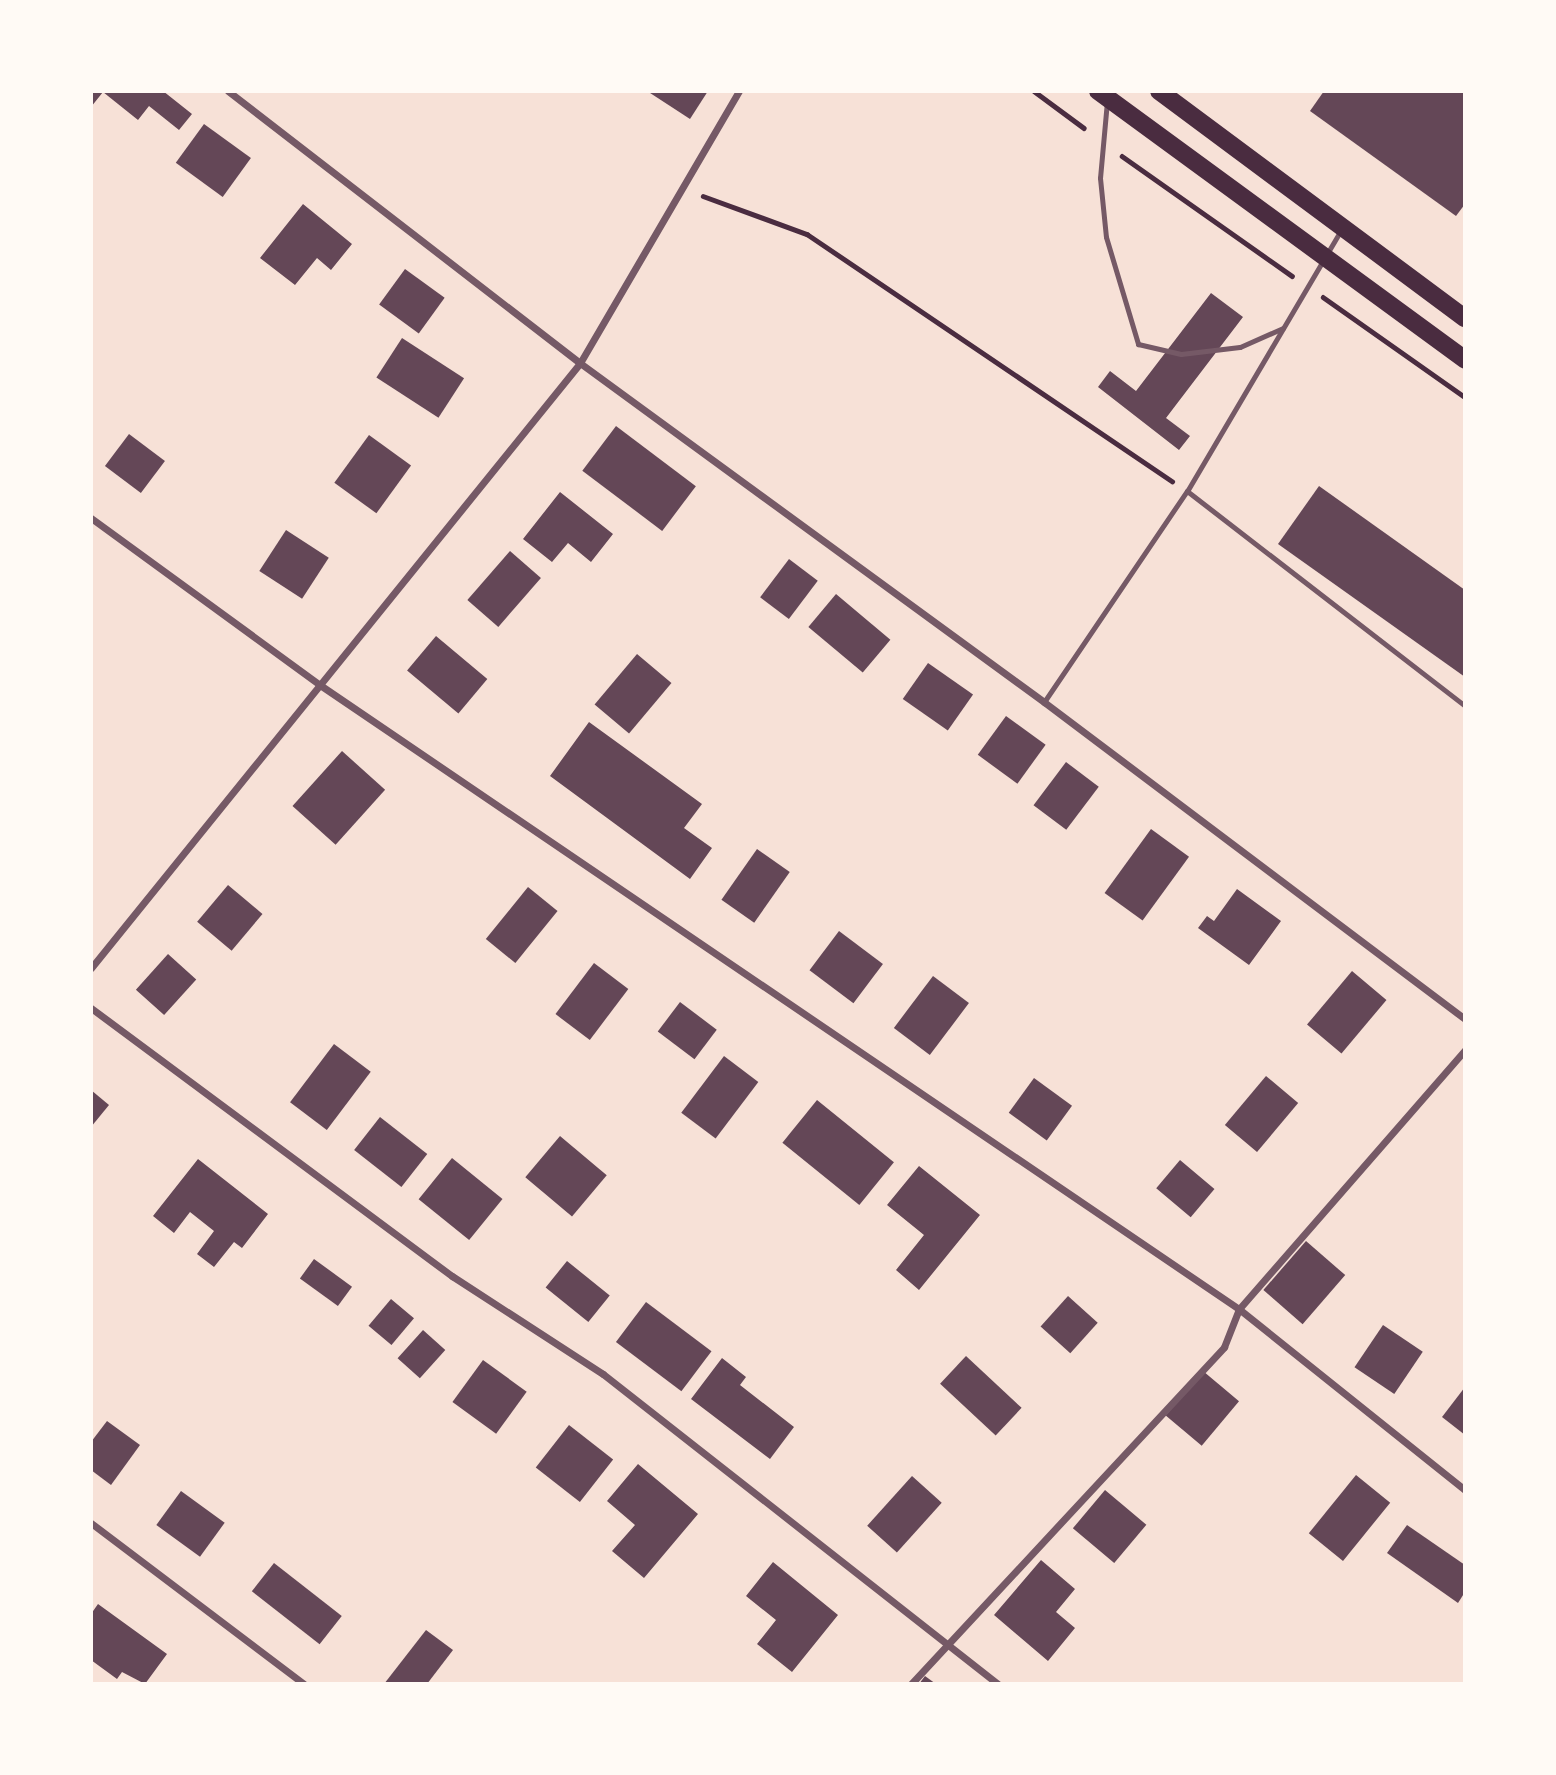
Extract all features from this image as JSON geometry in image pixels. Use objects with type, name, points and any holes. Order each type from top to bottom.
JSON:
[{"type":"main road","points":[[1160,91],[1345,225],[1465,318]]},
{"type":"main road","points":[[1102,95],[1465,360]]},
{"type":"street","points":[[228,91],[580,363],[1044,702],[1465,1019]]},
{"type":"street","points":[[91,968],[580,363],[685,189],[739,91]]},
{"type":"street","points":[[91,518],[320,685],[1239,1309],[1465,1490]]},
{"type":"street","points":[[91,1008],[452,1276],[603,1374],[999,1684]]},
{"type":"street","points":[[911,1684],[1224,1347],[1239,1309],[1465,1051]]},
{"type":"street","points":[[91,1523],[304,1684]]},
{"type":"lane","points":[[1102,95],[1106,144],[1100,178],[1106,237],[1138,344],[1181,354],[1240,347],[1286,327]]},
{"type":"lane","points":[[1044,702],[1187,491],[1345,225]]},
{"type":"lane","points":[[1187,491],[1465,706]]},
{"type":"path","points":[[1034,91],[1465,397]]},
{"type":"path","points":[[685,189],[807,234],[1187,491]]},
{"type":"building","points":[[91,91],[163,91],[192,114],[179,130],[149,106],[138,120],[103,92],[91,107]]},
{"type":"building","points":[[647,91],[708,91],[690,119]]},
{"type":"building","points":[[1324,91],[1465,91],[1465,204],[1456,216],[1310,111]]},
{"type":"building","points":[[204,124],[251,158],[223,197],[176,163]]},
{"type":"building","points":[[303,204],[352,244],[331,270],[317,258],[295,285],[260,258]]},
{"type":"building","points":[[405,269],[445,298],[419,333],[379,305]]},
{"type":"building","points":[[1211,293],[1243,317],[1166,418],[1190,436],[1179,450],[1098,387],[1110,371],[1136,391]]},
{"type":"building","points":[[402,338],[464,378],[438,418],[376,377]]},
{"type":"building","points":[[616,426],[696,486],[662,531],[582,471]]},
{"type":"building","points":[[129,434],[165,461],[141,493],[105,466]]},
{"type":"building","points":[[369,435],[411,466],[376,513],[334,483]]},
{"type":"building","points":[[1319,486],[1465,590],[1465,677],[1278,544]]},
{"type":"building","points":[[560,492],[613,534],[591,562],[568,543],[552,562],[523,539]]},
{"type":"building","points":[[286,530],[329,558],[302,599],[259,571]]},
{"type":"building","points":[[510,551],[541,578],[498,627],[467,600]]},
{"type":"building","points":[[789,559],[818,581],[789,619],[760,597]]},
{"type":"building","points":[[836,594],[890,640],[863,673],[808,627]]},
{"type":"building","points":[[436,636],[487,679],[458,714],[407,670]]},
{"type":"building","points":[[637,654],[671,683],[629,733],[595,705]]},
{"type":"building","points":[[928,663],[973,695],[948,731],[903,699]]},
{"type":"building","points":[[1006,716],[1046,745],[1017,784],[978,755]]},
{"type":"building","points":[[589,722],[702,804],[684,828],[712,848],[690,879],[550,776]]},
{"type":"building","points":[[342,751],[385,790],[336,845],[292,806]]},
{"type":"building","points":[[1066,762],[1099,787],[1066,830],[1034,805]]},
{"type":"building","points":[[1151,829],[1189,857],[1143,921],[1105,893]]},
{"type":"building","points":[[757,849],[790,872],[754,923],[721,900]]},
{"type":"building","points":[[228,885],[262,914],[232,951],[197,922]]},
{"type":"building","points":[[528,887],[558,911],[515,963],[486,939]]},
{"type":"building","points":[[1237,889],[1281,921],[1249,965],[1198,928],[1207,916],[1214,921]]},
{"type":"building","points":[[839,931],[883,964],[853,1003],[810,970]]},
{"type":"building","points":[[168,954],[196,979],[164,1015],[136,990]]},
{"type":"building","points":[[594,963],[628,989],[590,1040],[555,1014]]},
{"type":"building","points":[[1352,971],[1386,1000],[1341,1054],[1307,1025]]},
{"type":"building","points":[[933,976],[969,1003],[930,1055],[894,1028]]},
{"type":"building","points":[[680,1002],[717,1030],[694,1059],[658,1032]]},
{"type":"building","points":[[334,1044],[371,1072],[327,1130],[290,1102]]},
{"type":"building","points":[[724,1056],[758,1082],[716,1139],[681,1113]]},
{"type":"building","points":[[1266,1076],[1298,1103],[1257,1152],[1225,1125]]},
{"type":"building","points":[[1034,1078],[1072,1106],[1047,1140],[1009,1113]]},
{"type":"building","points":[[91,1090],[109,1105],[91,1127]]},
{"type":"building","points":[[817,1100],[894,1162],[859,1205],[782,1143]]},
{"type":"building","points":[[380,1117],[427,1154],[401,1187],[354,1150]]},
{"type":"building","points":[[560,1136],[607,1175],[572,1217],[525,1177]]},
{"type":"building","points":[[452,1158],[503,1199],[469,1240],[419,1199]]},
{"type":"building","points":[[198,1159],[268,1214],[242,1248],[234,1242],[214,1267],[197,1254],[214,1231],[190,1212],[174,1233],[153,1216]]},
{"type":"building","points":[[1180,1160],[1214,1189],[1191,1217],[1156,1188]]},
{"type":"building","points":[[919,1166],[980,1215],[919,1290],[896,1270],[924,1235],[887,1205]]},
{"type":"building","points":[[1306,1241],[1345,1275],[1303,1324],[1263,1290]]},
{"type":"building","points":[[314,1259],[352,1287],[338,1306],[300,1278]]},
{"type":"building","points":[[567,1261],[610,1296],[588,1322],[546,1287]]},
{"type":"building","points":[[1068,1296],[1098,1323],[1070,1353],[1041,1326]]},
{"type":"building","points":[[391,1299],[414,1318],[391,1345],[369,1326]]},
{"type":"building","points":[[646,1302],[711,1351],[681,1391],[616,1342]]},
{"type":"building","points":[[1383,1325],[1423,1352],[1394,1394],[1354,1367]]},
{"type":"building","points":[[423,1330],[445,1350],[420,1378],[398,1358]]},
{"type":"building","points":[[966,1356],[1022,1408],[996,1436],[940,1384]]},
{"type":"building","points":[[722,1358],[746,1377],[740,1385],[794,1427],[770,1459],[691,1399]]},
{"type":"building","points":[[483,1360],[527,1392],[496,1434],[452,1402]]},
{"type":"building","points":[[1203,1371],[1239,1401],[1202,1446],[1166,1415]]},
{"type":"building","points":[[1465,1387],[1465,1435],[1442,1417]]},
{"type":"building","points":[[107,1421],[140,1445],[111,1485],[91,1470],[91,1442]]},
{"type":"building","points":[[569,1425],[613,1459],[580,1502],[536,1468]]},
{"type":"building","points":[[638,1464],[698,1514],[644,1578],[612,1551],[635,1525],[607,1501]]},
{"type":"building","points":[[1356,1475],[1390,1503],[1343,1561],[1309,1533]]},
{"type":"building","points":[[912,1476],[942,1503],[897,1553],[867,1526]]},
{"type":"building","points":[[1105,1490],[1146,1525],[1114,1563],[1073,1528]]},
{"type":"building","points":[[181,1491],[225,1523],[200,1557],[156,1525]]},
{"type":"building","points":[[1407,1525],[1465,1565],[1465,1592],[1458,1603],[1387,1553]]},
{"type":"building","points":[[1041,1560],[1075,1589],[1056,1612],[1075,1628],[1048,1661],[994,1615]]},
{"type":"building","points":[[773,1562],[838,1615],[792,1672],[757,1644],[776,1620],[746,1596]]},
{"type":"building","points":[[274,1563],[342,1616],[320,1644],[252,1591]]},
{"type":"building","points":[[98,1604],[167,1654],[145,1684],[122,1672],[117,1679],[91,1660],[91,1614]]},
{"type":"building","points":[[426,1630],[453,1650],[427,1684],[384,1684]]},
{"type":"building","points":[[925,1676],[936,1684],[919,1684]]}]
